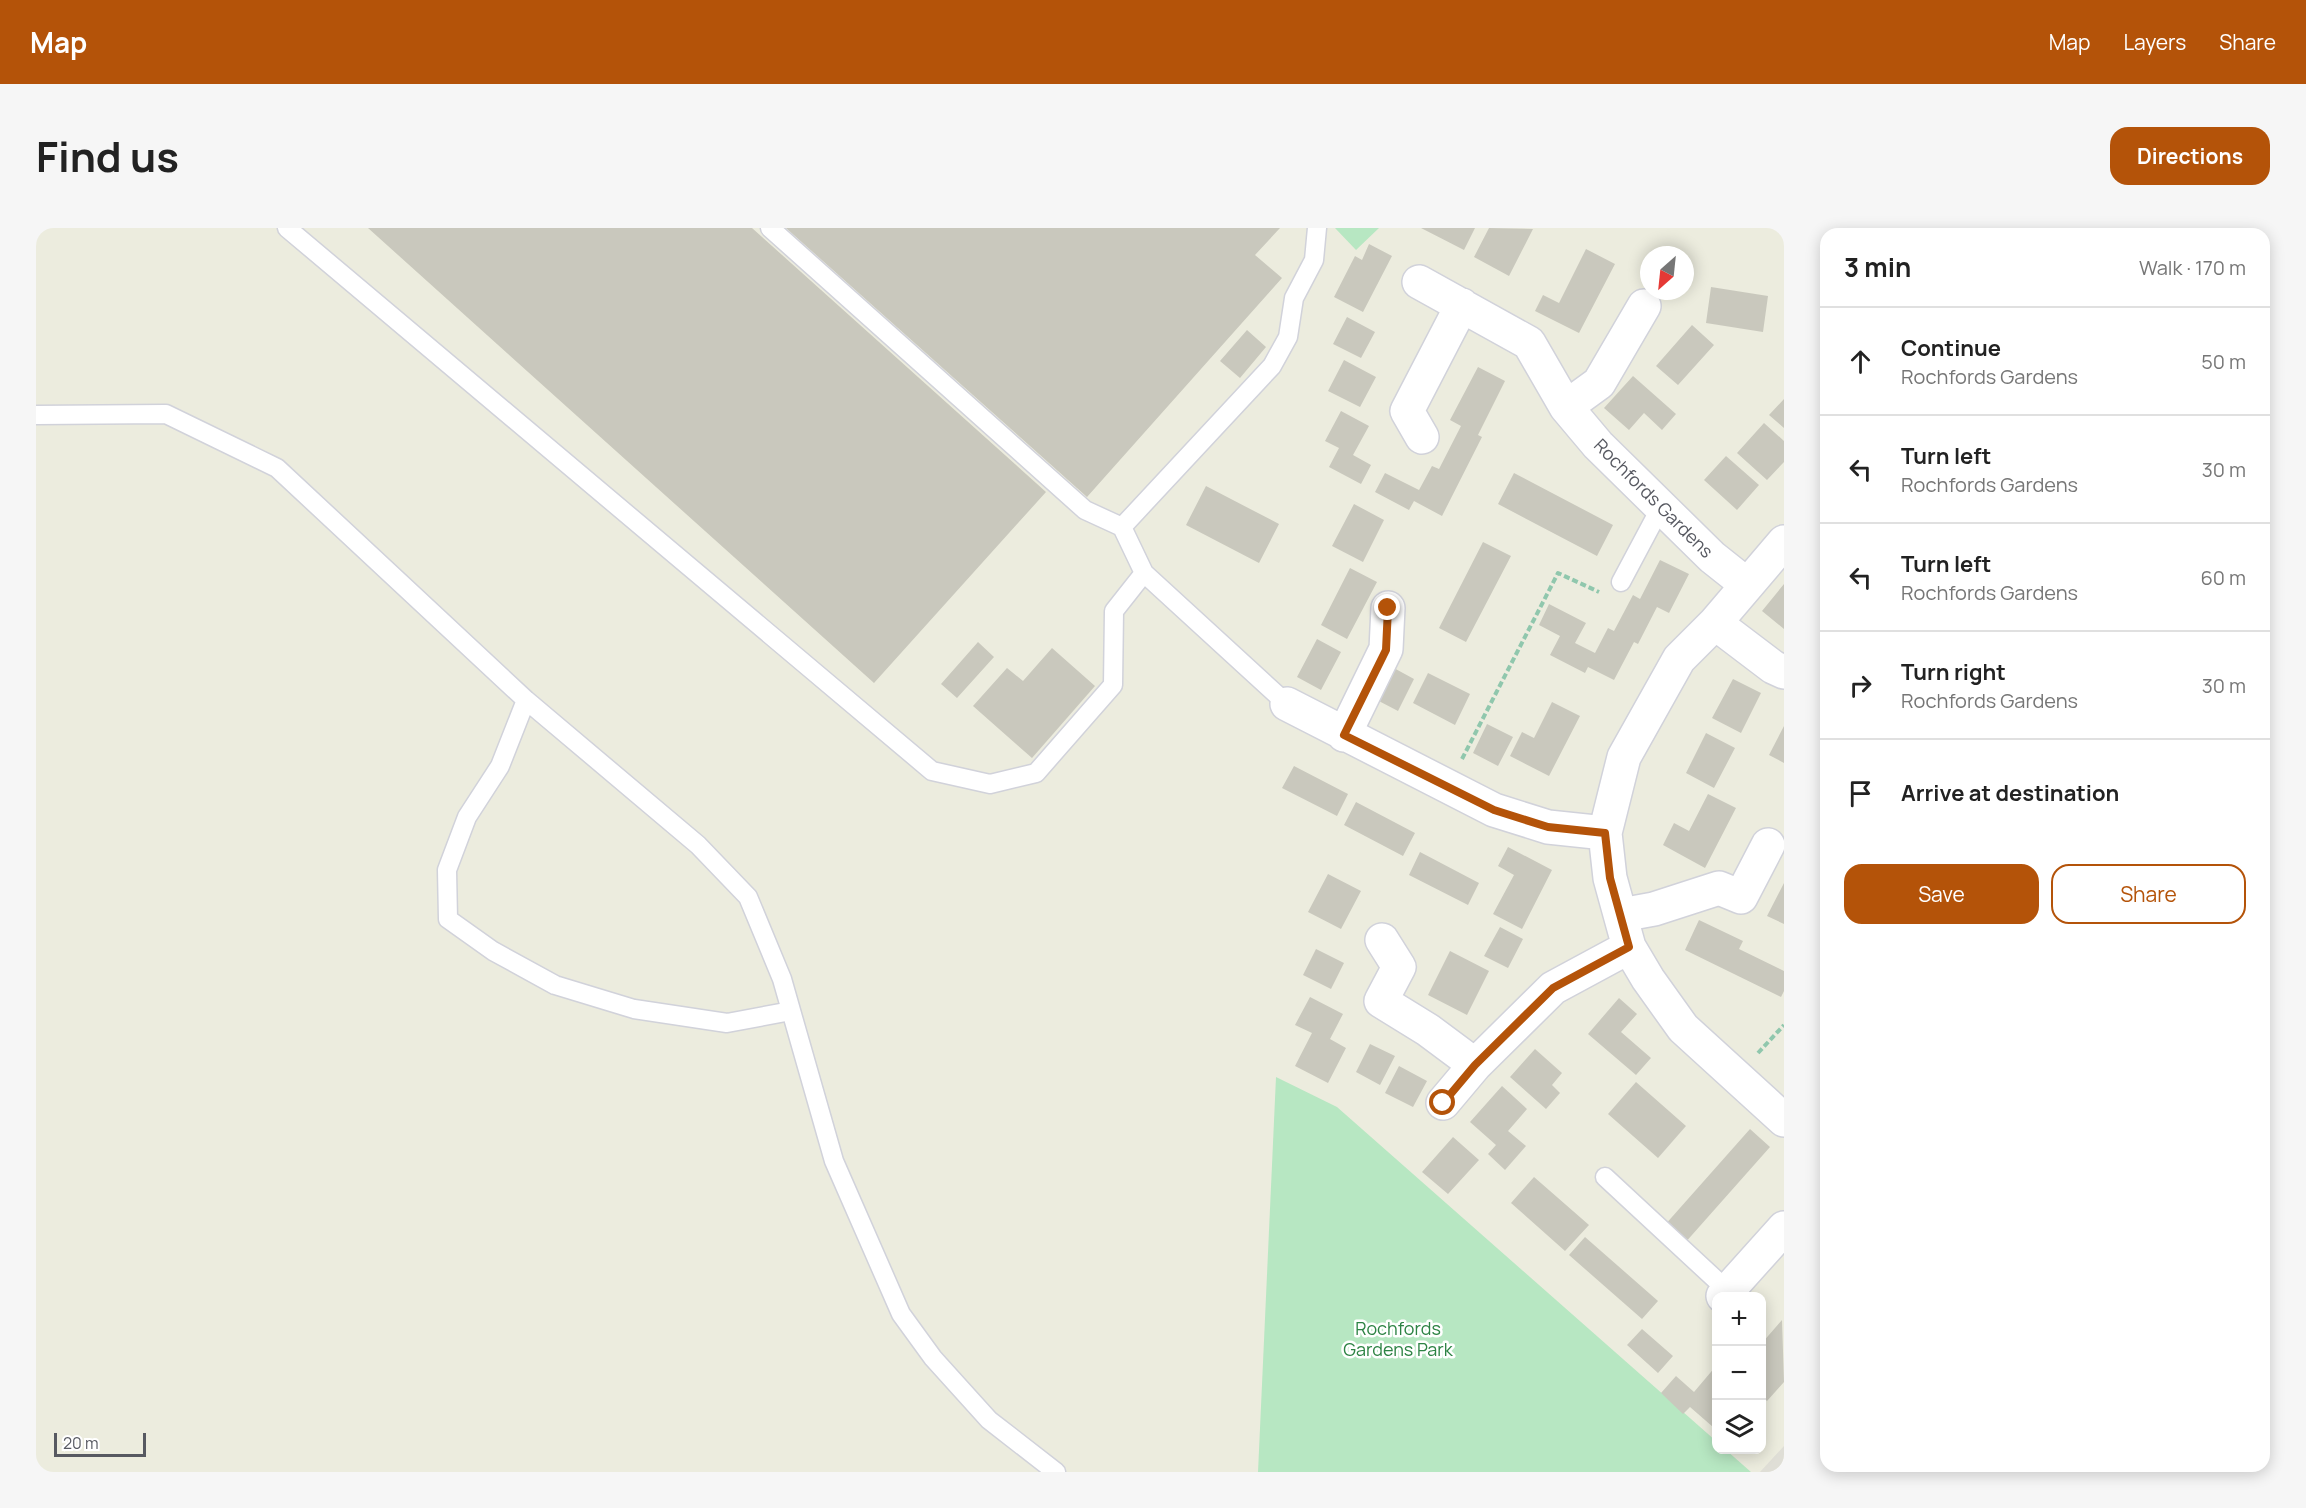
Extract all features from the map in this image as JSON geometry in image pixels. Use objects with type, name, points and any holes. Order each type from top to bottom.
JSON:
[{"type":"street","name":"Rochfords Gardens","points":[[1419,282],[1529,343],[1566,407],[1598,445],[1712,556],[1746,584]]},
{"type":"street","points":[[1422,437],[1407,411],[1462,305]]},
{"type":"street","points":[[1566,407],[1599,384],[1644,306]]},
{"type":"street","points":[[1784,542],[1715,623],[1679,659],[1624,756],[1605,833],[1610,878],[1629,947],[1648,979],[1683,1028],[1784,1120]]},
{"type":"street","points":[[1344,735],[1386,650],[1388,608]]},
{"type":"street","points":[[1715,623],[1773,667],[1784,672]]},
{"type":"street","points":[[1287,704],[1494,810],[1548,827],[1605,833]]},
{"type":"street","points":[[1621,915],[1654,909],[1719,888],[1742,897],[1768,845]]},
{"type":"street","points":[[1382,940],[1399,967],[1382,1001],[1428,1030],[1475,1065]]},
{"type":"street","points":[[1443,1103],[1475,1065],[1553,988],[1629,947]]},
{"type":"street","points":[[1727,1292],[1784,1228]]},
{"type":"lane","points":[[287,228],[932,771],[990,784],[1036,773],[1113,685],[1114,611],[1144,573]]},
{"type":"lane","points":[[770,228],[1085,510],[1122,527],[1144,573],[1287,704]]},
{"type":"lane","points":[[1122,527],[1272,366],[1288,337],[1294,298],[1314,260],[1317,228]]},
{"type":"lane","points":[[36,416],[166,414],[277,468],[526,700],[698,845],[748,897],[782,980],[834,1161],[902,1314],[933,1358],[989,1420],[1056,1472]]},
{"type":"lane","points":[[1622,582],[1662,505]]},
{"type":"lane","points":[[526,700],[500,766],[467,818],[447,870],[448,918],[493,951],[555,985],[634,1009],[727,1023],[791,1011]]},
{"type":"lane","points":[[1605,1177],[1712,1293]]},
{"type":"path","points":[[1448,786],[1558,573],[1602,594],[1622,582]]},
{"type":"path","points":[[1735,1077],[1784,1025]]},
{"type":"shaded area","points":[[1784,1446],[1784,1472],[1760,1472]]},
{"type":"green space","points":[[1335,228],[1379,228],[1356,250]]},
{"type":"green space","name":"Rochfords Gardens Park","points":[[1276,1077],[1337,1107],[1712,1437],[1712,1454],[1731,1454],[1751,1472],[1258,1472]]},
{"type":"building","points":[[368,228],[752,228],[1046,492],[874,683]]},
{"type":"building","points":[[786,228],[1280,228],[1255,255],[1282,278],[1087,497]]},
{"type":"building","points":[[1421,228],[1475,228],[1464,250]]},
{"type":"building","points":[[1489,228],[1533,229],[1509,276],[1474,257]]},
{"type":"building","points":[[1369,244],[1392,256],[1363,312],[1334,297],[1355,256],[1362,260]]},
{"type":"building","points":[[1586,249],[1615,264],[1579,333],[1535,311],[1543,295],[1559,303]]},
{"type":"building","points":[[1711,287],[1768,296],[1763,332],[1706,323]]},
{"type":"building","points":[[1347,317],[1375,332],[1361,358],[1333,344]]},
{"type":"building","points":[[1692,325],[1714,345],[1678,385],[1656,366]]},
{"type":"building","points":[[1247,330],[1266,347],[1240,378],[1220,361]]},
{"type":"building","points":[[1344,360],[1376,377],[1360,407],[1328,391]]},
{"type":"building","points":[[1478,367],[1505,381],[1478,435],[1482,437],[1442,516],[1414,501],[1409,510],[1375,492],[1385,473],[1419,490],[1432,466],[1439,469],[1461,426],[1450,420]]},
{"type":"building","points":[[1633,376],[1676,414],[1662,430],[1644,413],[1629,430],[1604,408]]},
{"type":"building","points":[[1784,399],[1784,428],[1769,415]]},
{"type":"building","points":[[1341,411],[1369,426],[1353,455],[1371,465],[1361,484],[1329,467],[1339,448],[1325,441]]},
{"type":"building","points":[[1764,423],[1784,441],[1784,462],[1767,480],[1737,453]]},
{"type":"building","points":[[1726,456],[1759,485],[1737,510],[1704,480]]},
{"type":"building","points":[[1514,473],[1613,525],[1597,556],[1498,504]]},
{"type":"building","points":[[1206,486],[1279,524],[1259,563],[1186,525]]},
{"type":"building","points":[[1354,504],[1384,520],[1363,562],[1332,546]]},
{"type":"building","points":[[1483,542],[1511,556],[1466,642],[1439,628]]},
{"type":"building","points":[[1660,560],[1689,574],[1669,613],[1657,607],[1638,644],[1634,642],[1614,680],[1588,667],[1585,673],[1550,655],[1560,636],[1539,625],[1549,604],[1586,623],[1575,643],[1595,653],[1608,628],[1614,631],[1633,595],[1640,599]]},
{"type":"building","points":[[1350,568],[1377,582],[1347,639],[1321,625]]},
{"type":"building","points":[[1784,584],[1784,629],[1762,611]]},
{"type":"building","points":[[1317,639],[1341,652],[1321,690],[1297,677]]},
{"type":"building","points":[[978,642],[994,657],[957,698],[941,684]]},
{"type":"building","points":[[1052,648],[1095,686],[1032,758],[973,706],[1007,668],[1023,681]]},
{"type":"building","points":[[1392,667],[1414,679],[1398,711],[1375,699]]},
{"type":"building","points":[[1428,673],[1470,694],[1455,725],[1413,703]]},
{"type":"building","points":[[1733,679],[1761,693],[1741,733],[1712,718]]},
{"type":"building","points":[[1552,702],[1580,716],[1549,776],[1510,756],[1522,732],[1534,738]]},
{"type":"building","points":[[1487,724],[1513,737],[1498,766],[1473,753]]},
{"type":"building","points":[[1784,726],[1784,763],[1769,755]]},
{"type":"building","points":[[1706,733],[1735,748],[1714,788],[1686,773]]},
{"type":"building","points":[[1294,766],[1348,794],[1337,816],[1282,788]]},
{"type":"building","points":[[1708,794],[1736,808],[1705,868],[1663,845],[1674,823],[1689,831]]},
{"type":"building","points":[[1356,802],[1415,833],[1403,856],[1344,825]]},
{"type":"building","points":[[1508,847],[1552,870],[1522,929],[1493,914],[1514,875],[1498,866]]},
{"type":"building","points":[[1420,852],[1479,883],[1468,905],[1409,875]]},
{"type":"building","points":[[1328,874],[1361,891],[1341,929],[1308,912]]},
{"type":"building","points":[[1784,883],[1784,924],[1767,916]]},
{"type":"building","points":[[1699,920],[1743,941],[1739,949],[1784,971],[1784,991],[1781,997],[1685,950]]},
{"type":"building","points":[[1500,927],[1523,939],[1508,968],[1484,956]]},
{"type":"building","points":[[1316,949],[1344,963],[1331,989],[1303,975]]},
{"type":"building","points":[[1450,951],[1489,971],[1467,1015],[1428,995]]},
{"type":"building","points":[[1310,997],[1343,1014],[1330,1039],[1346,1048],[1328,1083],[1295,1066],[1312,1033],[1295,1025]]},
{"type":"building","points":[[1619,998],[1637,1014],[1621,1032],[1651,1058],[1636,1075],[1588,1034]]},
{"type":"building","points":[[1370,1044],[1395,1056],[1380,1085],[1356,1072]]},
{"type":"building","points":[[1535,1049],[1562,1073],[1552,1085],[1560,1093],[1546,1109],[1510,1077]]},
{"type":"building","points":[[1399,1066],[1427,1081],[1413,1107],[1385,1093]]},
{"type":"building","points":[[1636,1082],[1686,1126],[1658,1158],[1608,1114]]},
{"type":"building","points":[[1502,1086],[1527,1109],[1508,1131],[1526,1146],[1505,1170],[1488,1154],[1496,1145],[1470,1122]]},
{"type":"building","points":[[1750,1129],[1770,1147],[1684,1244],[1664,1226]]},
{"type":"building","points":[[1453,1137],[1479,1160],[1448,1194],[1422,1172]]},
{"type":"building","points":[[1534,1177],[1589,1225],[1565,1251],[1511,1203]]},
{"type":"building","points":[[1585,1237],[1658,1301],[1642,1319],[1569,1255]]},
{"type":"building","points":[[1782,1320],[1784,1382],[1767,1401],[1766,1400],[1766,1338]]},
{"type":"building","points":[[1642,1329],[1673,1356],[1658,1373],[1627,1345]]},
{"type":"building","points":[[1712,1371],[1712,1426],[1690,1407],[1683,1414],[1661,1393],[1676,1376],[1694,1392]]},
{"type":"route","points":[[1388,608],[1386,650],[1344,735],[1494,810],[1548,827],[1605,833],[1610,878],[1629,947],[1595,963],[1553,988],[1475,1065],[1443,1103]]}]
